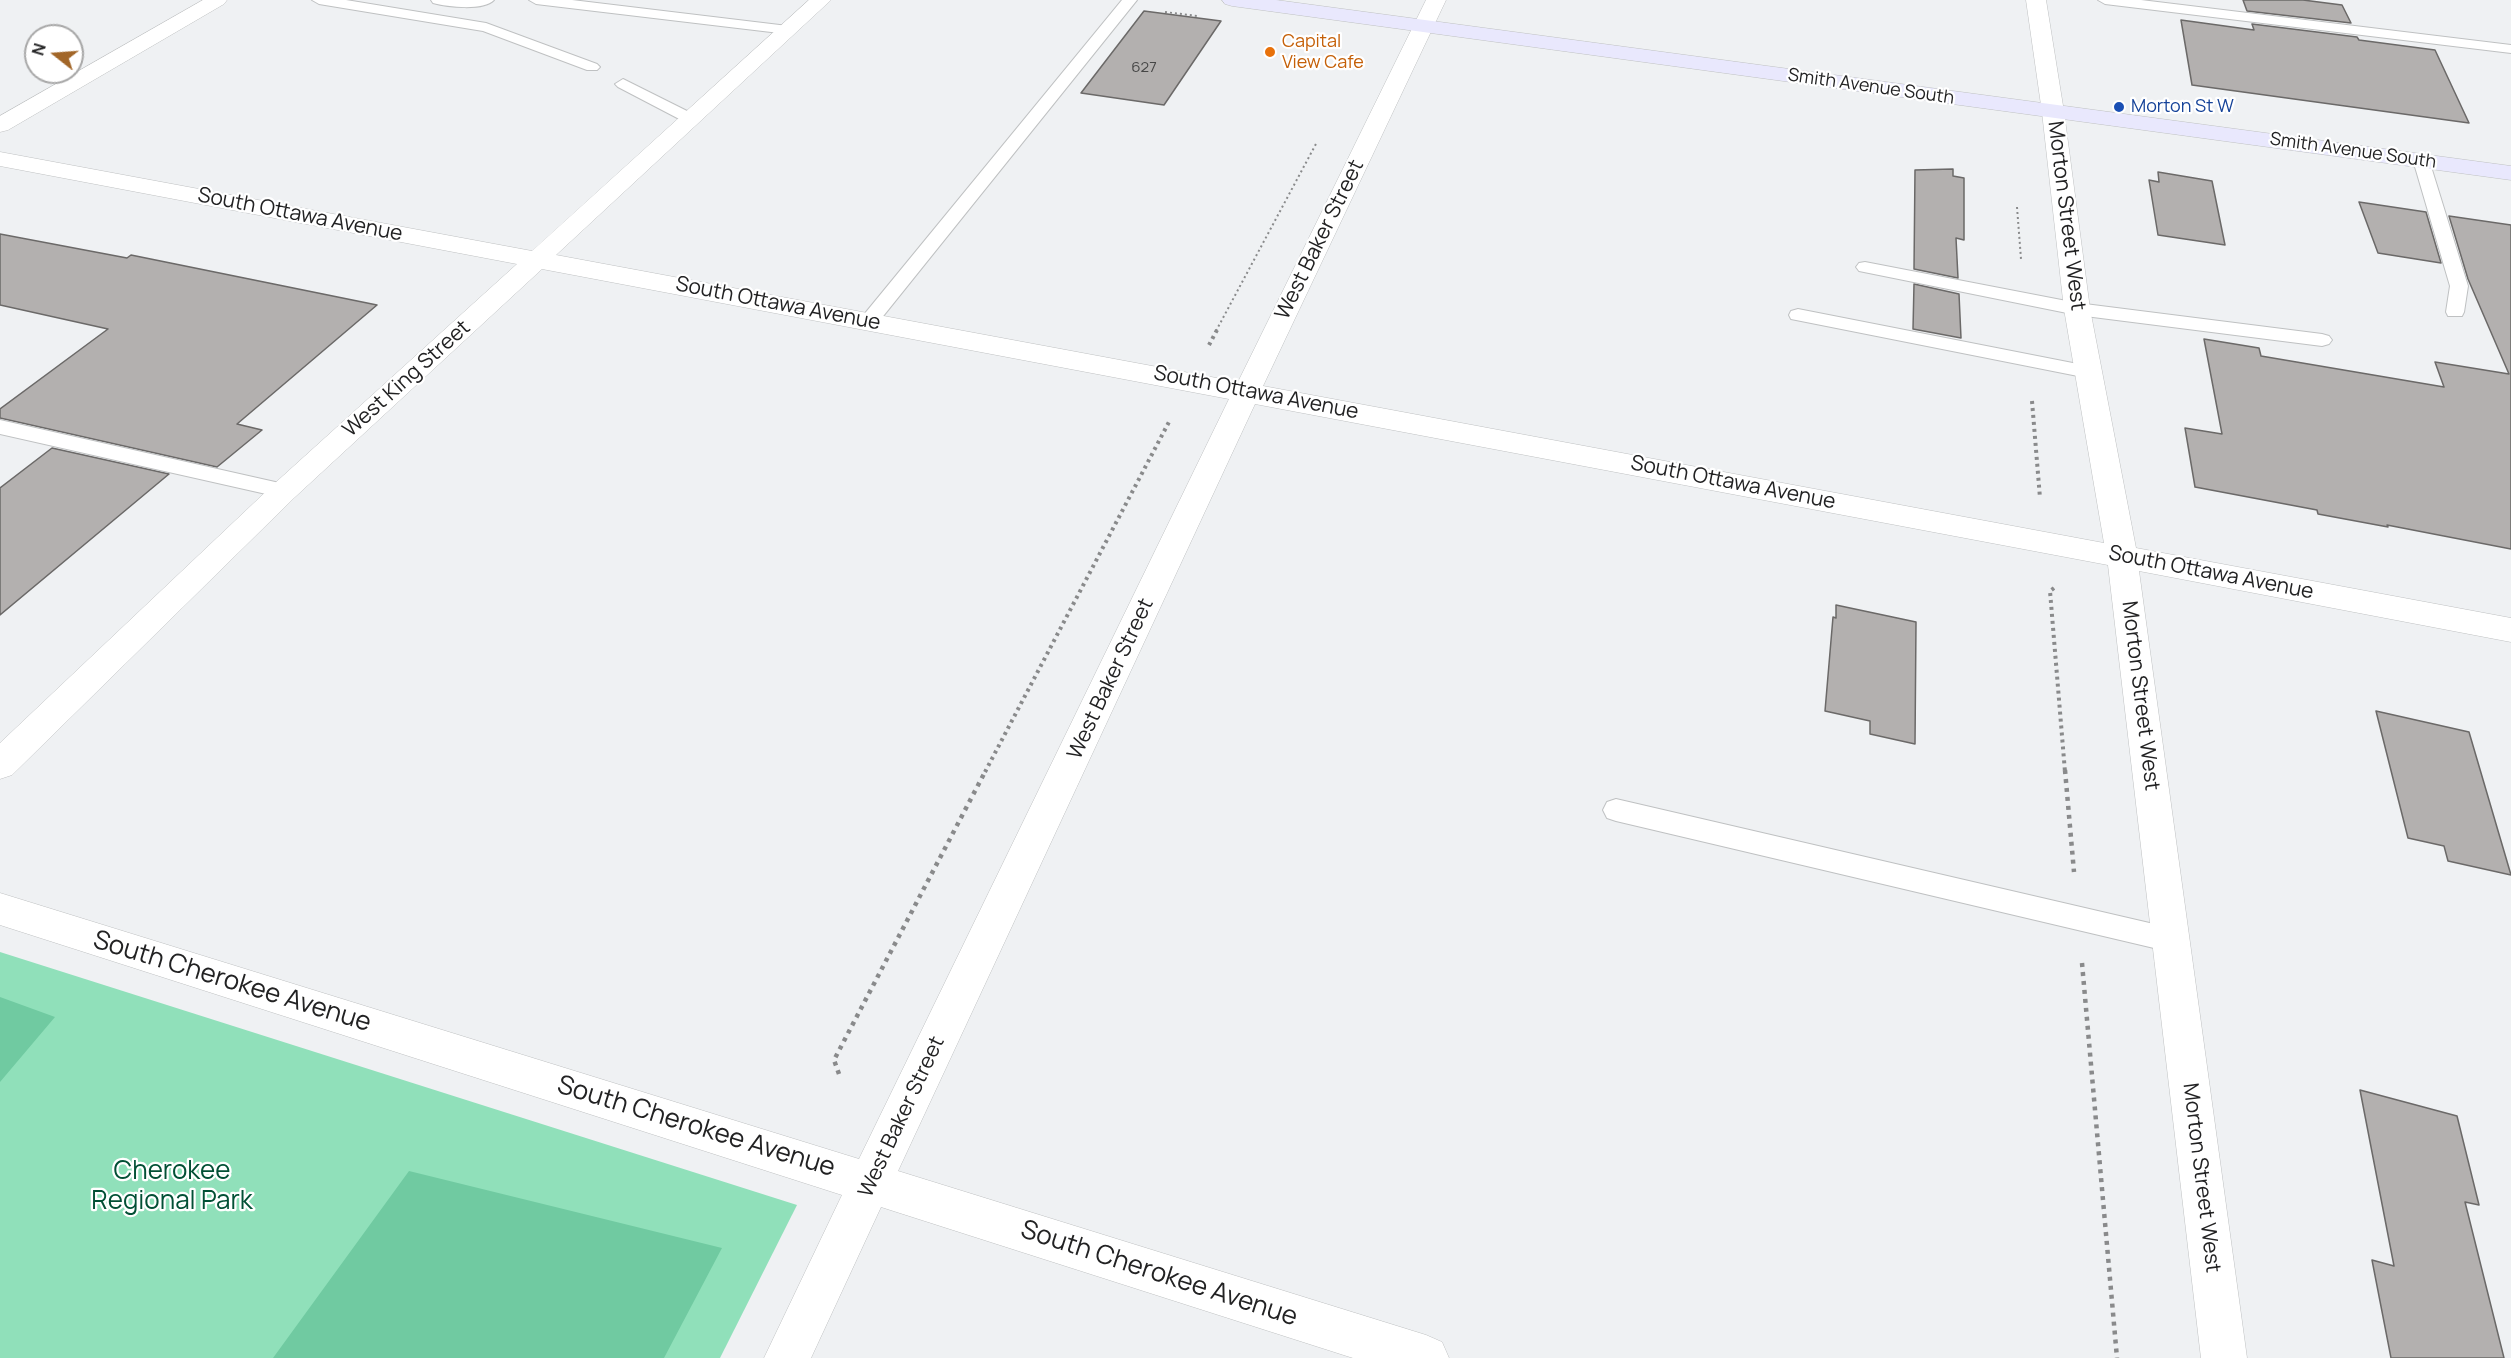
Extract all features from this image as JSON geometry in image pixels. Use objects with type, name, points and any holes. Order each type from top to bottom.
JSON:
[{"type":"main road","name":"Smith Avenue South","points":[[1232,0],[1430,13],[2053,112],[2511,173]]},
{"type":"street","points":[[0,125],[217,0]]},
{"type":"street","name":"West King Street","points":[[0,765],[284,491],[821,0]]},
{"type":"street","name":"Morton Street West","points":[[2036,0],[2053,112],[2077,309],[2122,556],[2224,1358]]},
{"type":"street","name":"West Baker Street","points":[[787,1358],[1247,391],[1430,13]]},
{"type":"street","name":"South Ottawa Avenue","points":[[0,159],[1247,391],[2511,630]]},
{"type":"street","name":"South Cherokee Avenue","points":[[0,909],[1426,1358]]},
{"type":"lane","points":[[319,0],[486,27],[592,67]]},
{"type":"lane","points":[[438,0],[456,3],[487,0]]},
{"type":"lane","points":[[536,0],[788,30]]},
{"type":"lane","points":[[869,321],[1130,0]]},
{"type":"lane","points":[[2105,0],[2511,49]]},
{"type":"lane","points":[[623,84],[691,119]]},
{"type":"lane","points":[[2421,160],[2459,286],[2456,312]]},
{"type":"lane","points":[[1865,267],[2077,309],[2322,340]]},
{"type":"lane","points":[[1798,315],[2088,372]]},
{"type":"lane","points":[[0,427],[284,491]]},
{"type":"lane","points":[[1616,810],[2171,940]]},
{"type":"path","points":[[1213,353],[1209,345],[1321,134]]},
{"type":"path","points":[[839,1074],[834,1060],[1170,420],[1179,416]]},
{"type":"path","points":[[2057,586],[2050,591],[2117,1358]]},
{"type":"green space","name":"Cherokee Regional Park","points":[[0,952],[797,1205],[720,1358],[0,1358]]},
{"type":"green space","points":[[0,997],[55,1017],[0,1082]]},
{"type":"green space","points":[[409,1171],[722,1248],[664,1358],[273,1358]]},
{"type":"building","points":[[2243,0],[2303,0],[2342,5],[2351,23],[2247,11]]},
{"type":"building","points":[[1144,11],[1221,21],[1164,105],[1081,93]]},
{"type":"building","points":[[2181,20],[2254,30],[2252,24],[2357,37],[2359,40],[2435,50],[2469,123],[2192,85]]},
{"type":"building","points":[[1953,169],[1953,176],[1964,178],[1964,240],[1956,238],[1958,278],[1914,269],[1915,170]]},
{"type":"building","points":[[2158,172],[2212,181],[2225,245],[2158,235],[2149,180],[2159,182]]},
{"type":"building","points":[[2359,202],[2426,212],[2441,263],[2378,253]]},
{"type":"building","points":[[2449,216],[2511,225],[2511,549],[2318,514],[2317,510],[2195,487],[2185,428],[2222,434],[2204,339],[2259,348],[2261,356],[2444,387],[2435,362],[2509,374],[2468,279]]},
{"type":"building","points":[[0,234],[127,258],[131,255],[377,305],[237,424],[262,430],[217,467],[0,418],[0,409],[108,329],[0,305]]},
{"type":"building","points":[[1914,284],[1959,294],[1961,338],[1913,329]]},
{"type":"building","points":[[52,448],[169,474],[0,615],[0,488]]},
{"type":"building","points":[[1836,605],[1916,622],[1915,744],[1870,734],[1870,721],[1825,711]]},
{"type":"building","points":[[2376,711],[2469,732],[2511,875],[2448,861],[2444,846],[2408,838]]},
{"type":"building","points":[[2360,1090],[2457,1116],[2479,1205],[2465,1202],[2504,1358],[2391,1358],[2372,1260],[2394,1266]]},
{"type":"place","name":"Capital View Cafe","points":[[1270,52]]},
{"type":"place","name":"Morton St W","points":[[2119,107]]}]
